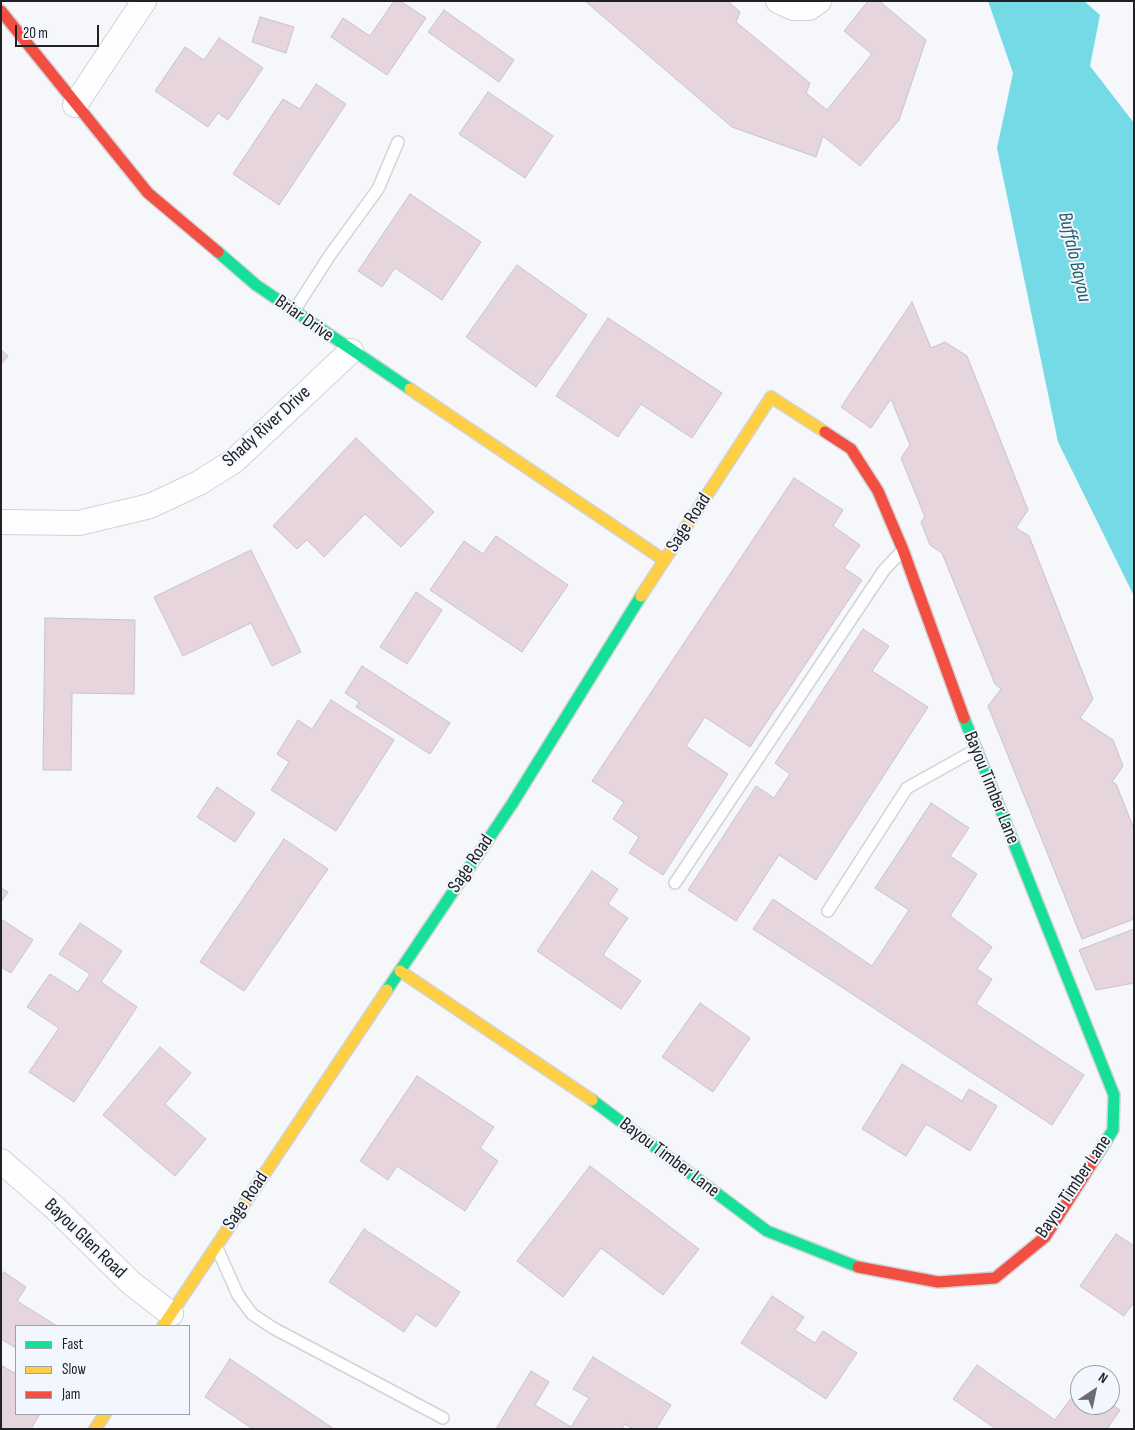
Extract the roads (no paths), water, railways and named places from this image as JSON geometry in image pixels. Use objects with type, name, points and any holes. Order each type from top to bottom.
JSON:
[{"type":"street","points":[[75,105],[144,1]]},
{"type":"street","points":[[778,1],[793,8],[809,8],[819,1]]},
{"type":"street","name":"Briar Drive","points":[[1,11],[148,193],[256,285],[351,352],[664,560]]},
{"type":"street","name":"Shady River Drive","points":[[1,522],[79,523],[150,506],[199,483],[234,461],[351,352]]},
{"type":"street","name":"Sage Road","points":[[167,1320],[512,804],[664,560],[771,397]]},
{"type":"street","name":"Bayou Timber Lane","points":[[400,971],[569,1083],[767,1232],[859,1267],[938,1282],[995,1278],[1045,1237],[1113,1130],[1114,1095],[975,750],[903,550],[878,491],[851,449],[771,397]]},
{"type":"street","name":"Bayou Glen Road","points":[[1,1161],[54,1207],[167,1320]]},
{"type":"street","points":[[94,1429],[103,1415]]},
{"type":"lane","points":[[294,312],[330,255],[378,189],[398,142]]},
{"type":"lane","points":[[675,883],[884,570],[903,550]]},
{"type":"lane","points":[[828,911],[908,788],[975,750]]},
{"type":"lane","points":[[216,1246],[238,1295],[252,1314],[273,1328],[443,1418]]},
{"type":"water","name":"Buffalo Bayou","points":[[988,1],[1084,1],[1100,15],[1090,66],[1134,123],[1134,596],[1058,442],[997,148],[1013,73]]}]
